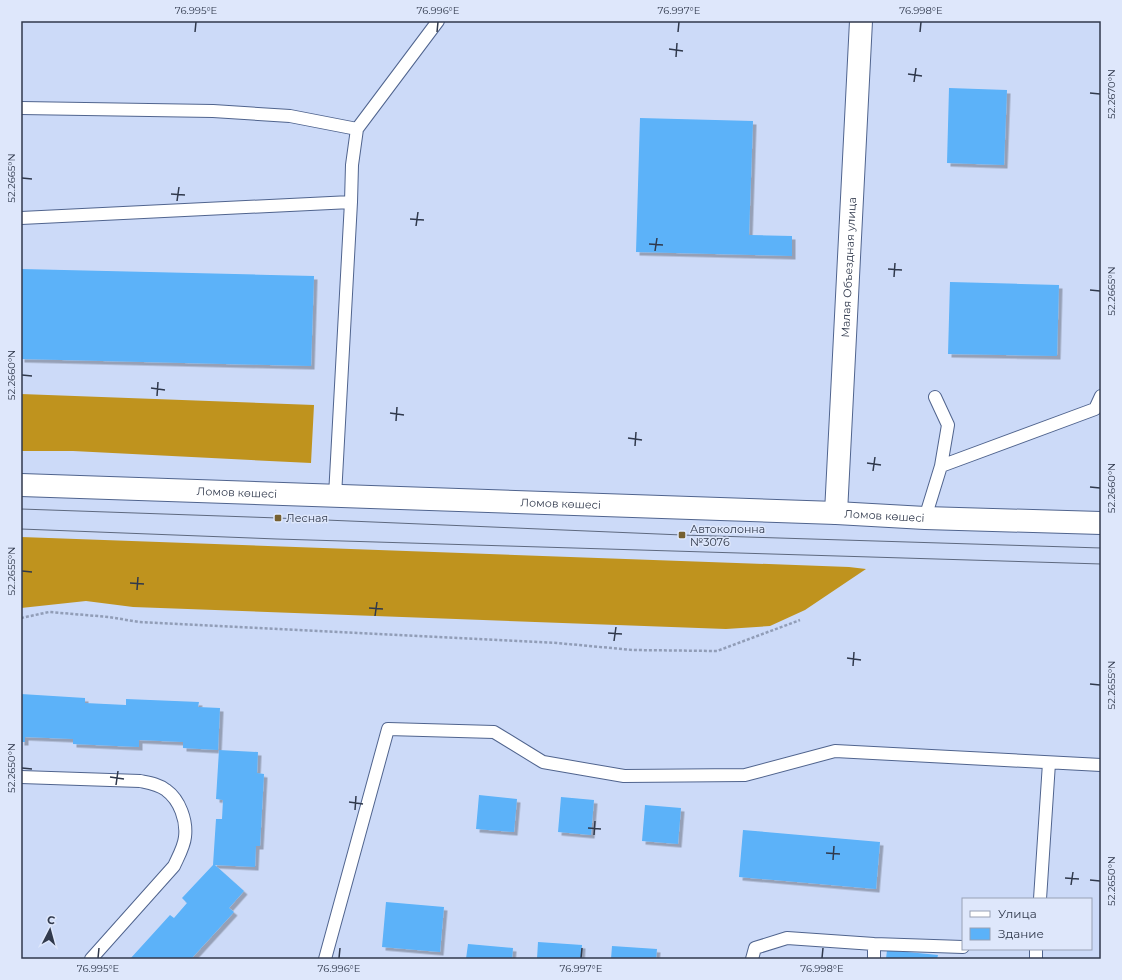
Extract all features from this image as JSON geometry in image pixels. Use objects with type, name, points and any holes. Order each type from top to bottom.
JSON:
[{"type":"main road","name":"Малая Объездная улица","points":[[836,513],[861,21]]},
{"type":"main road","name":"Ломов көшесі","points":[[21,485],[1101,523]]},
{"type":"lane","points":[[335,496],[352,165],[357,129],[438,21]]},
{"type":"lane","points":[[21,108],[213,111],[290,116],[357,129]]},
{"type":"lane","points":[[21,218],[351,202]]},
{"type":"lane","points":[[941,466],[1095,409],[1101,396]]},
{"type":"lane","points":[[925,518],[941,466],[948,425],[935,397]]},
{"type":"lane","points":[[325,959],[388,729],[494,732],[543,762],[624,776],[745,775],[835,750],[1101,765]]},
{"type":"lane","points":[[1040,898],[1049,763]]},
{"type":"lane","points":[[21,777],[140,781],[154,784],[167,790],[174,798],[184,819],[185,837],[174,866],[92,959]]},
{"type":"lane","points":[[752,959],[755,948],[787,938],[874,944],[962,947]]},
{"type":"lane","points":[[874,944],[874,959]]},
{"type":"path","points":[[21,618],[49,612],[109,617],[139,622],[557,643],[632,650],[717,651],[800,620]]},
{"type":"shaded area","points":[[21,394],[314,405],[311,463],[73,451],[21,451]]},
{"type":"shaded area","points":[[21,537],[849,567],[866,569],[805,610],[770,626],[726,629],[133,607],[86,601],[21,608]]},
{"type":"building","points":[[949,88],[1007,90],[1004,165],[947,163]]},
{"type":"building","points":[[640,118],[753,121],[749,235],[792,236],[792,256],[636,252]]},
{"type":"building","points":[[21,269],[314,276],[311,366],[21,359]]},
{"type":"building","points":[[950,282],[1059,285],[1057,356],[948,354]]},
{"type":"building","points":[[21,694],[85,698],[85,703],[126,705],[126,699],[199,702],[198,707],[220,708],[218,750],[183,748],[183,742],[139,740],[139,747],[73,744],[73,739],[25,737],[25,742],[21,742]]},
{"type":"building","points":[[219,750],[258,752],[257,773],[264,774],[260,846],[256,846],[255,867],[215,865],[244,891],[229,908],[234,912],[191,959],[130,959],[170,915],[174,918],[187,903],[182,898],[213,865],[216,819],[222,819],[223,800],[216,799]]},
{"type":"building","points":[[479,795],[517,799],[514,832],[476,829]]},
{"type":"building","points":[[561,797],[594,800],[591,835],[558,832]]},
{"type":"building","points":[[645,805],[681,808],[678,844],[642,841]]},
{"type":"building","points":[[743,830],[880,842],[876,889],[739,877]]},
{"type":"building","points":[[386,902],[444,907],[440,952],[382,947]]},
{"type":"building","points":[[538,942],[582,945],[581,959],[537,959]]},
{"type":"building","points":[[468,944],[513,948],[512,959],[466,959]]},
{"type":"building","points":[[612,946],[657,949],[656,959],[611,959]]},
{"type":"building","points":[[887,950],[938,955],[937,959],[886,959]]},
{"type":"tram line","points":[[21,509],[682,535],[1101,548]]},
{"type":"tram line","points":[[21,529],[277,539],[1101,564]]},
{"type":"place","name":"Лесная","points":[[278,518]]},
{"type":"place","name":"Автоколонна №3076","points":[[682,535]]}]
